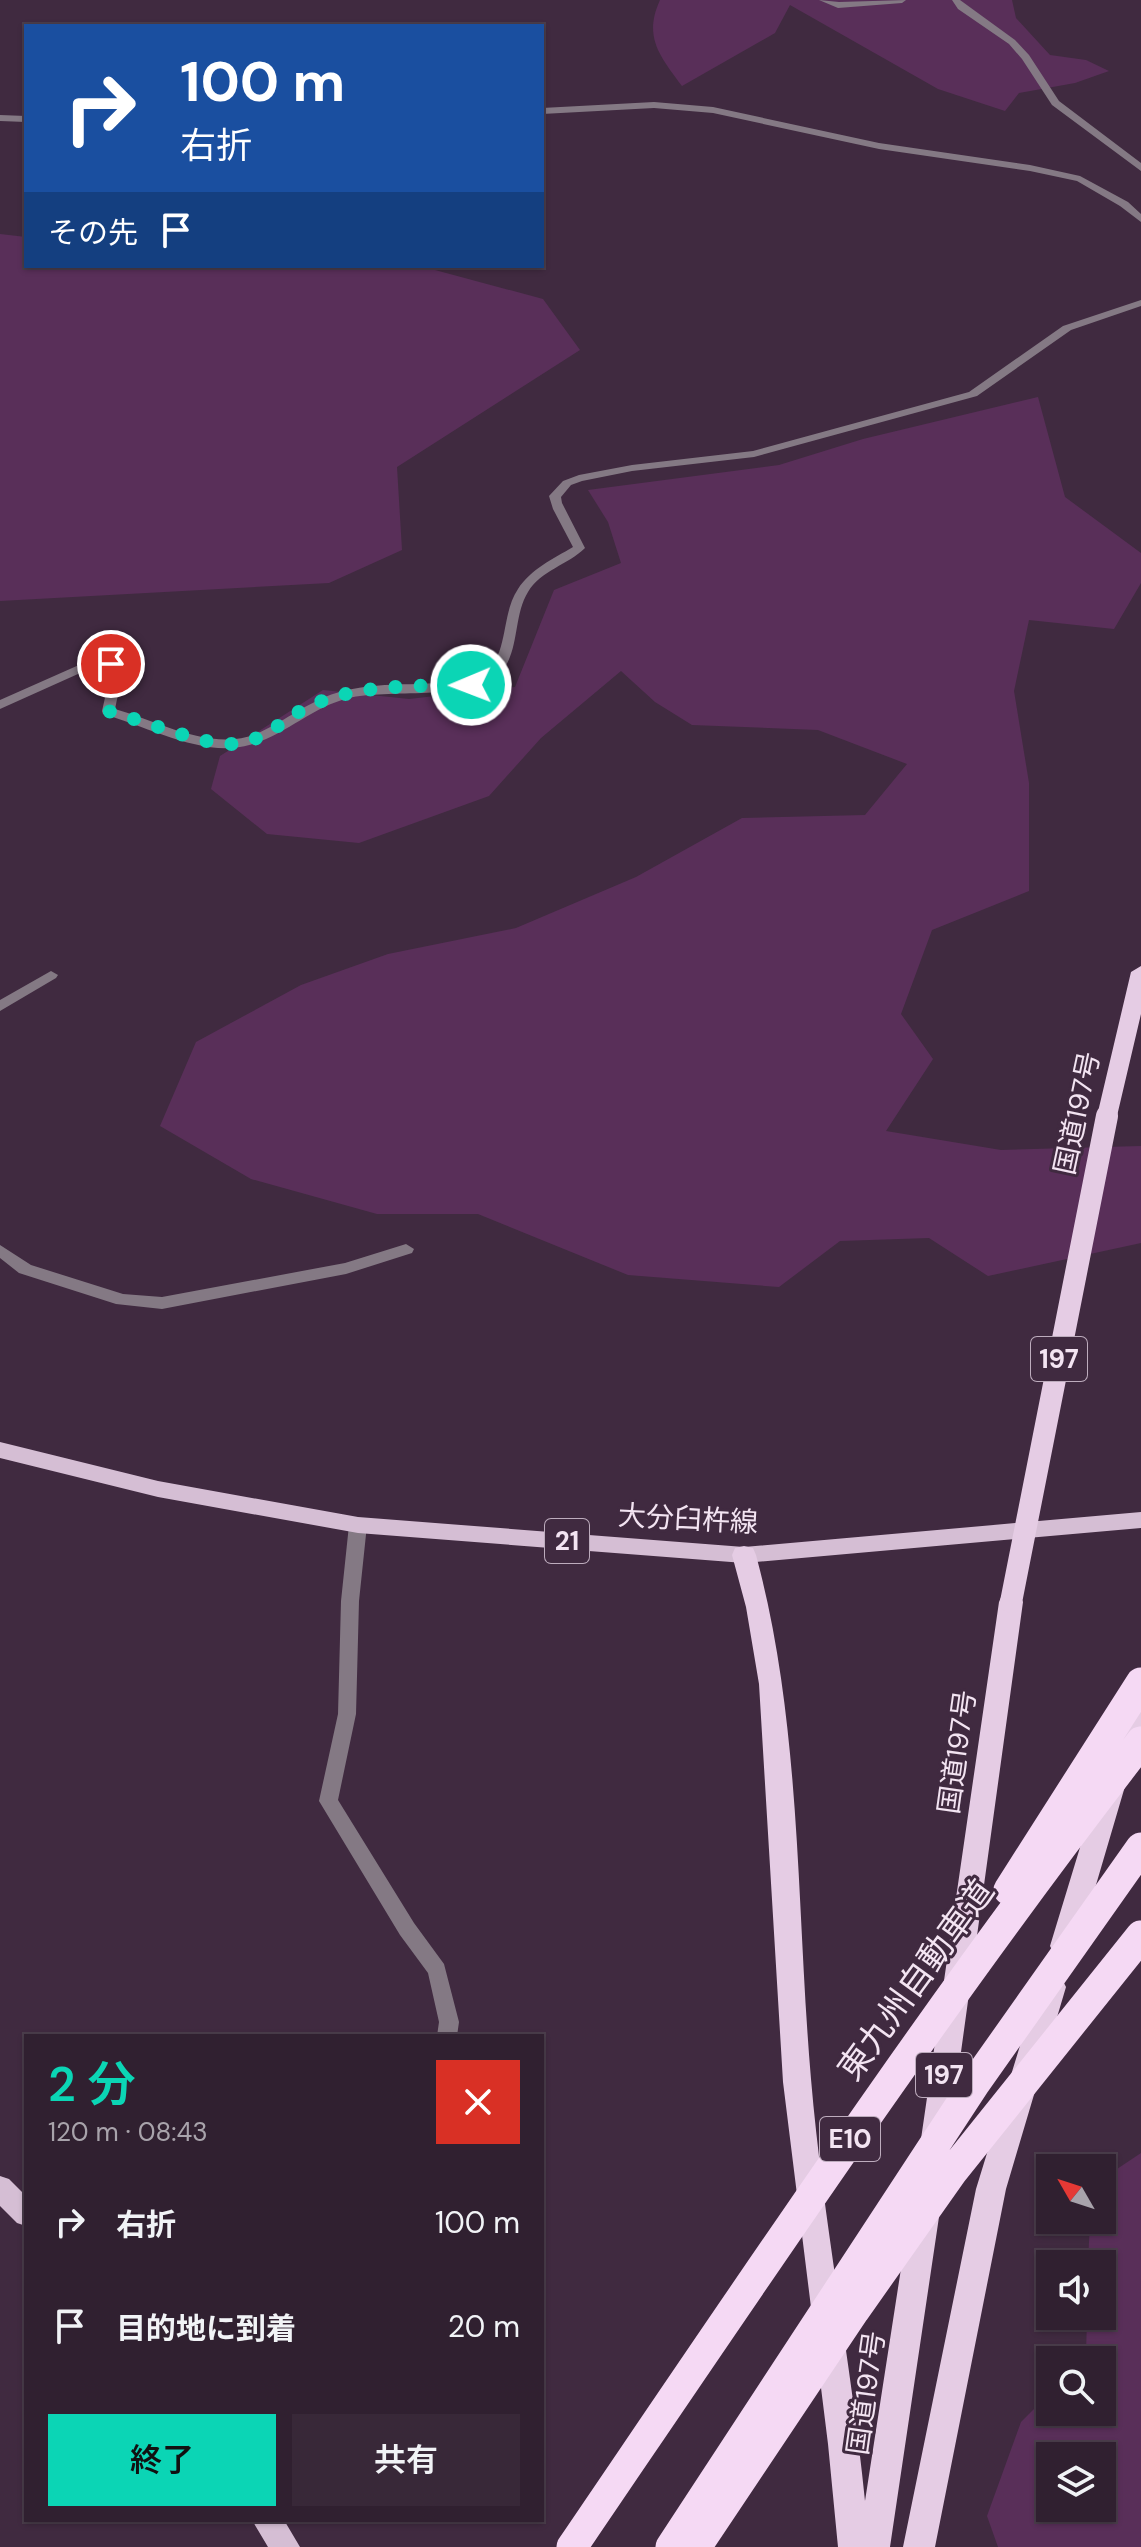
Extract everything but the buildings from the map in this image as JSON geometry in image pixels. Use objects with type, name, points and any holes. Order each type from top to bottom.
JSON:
[{"type":"highway","name":"国道197号","points":[[874,2547],[891,2453],[1011,1602],[1107,1116],[1141,972]]},
{"type":"highway","points":[[744,1555],[758,1607],[772,1684],[797,2082],[844,2444],[854,2547]]},
{"type":"highway","points":[[914,2045],[1079,1776],[1141,1683]]},
{"type":"highway","points":[[919,2547],[991,2189],[1141,1691]]},
{"type":"highway","name":"東九州自動車道","points":[[572,2547],[914,2045],[1072,1828],[1141,1742]]},
{"type":"highway","name":"E10","points":[[671,2547],[975,2083],[1141,1848]]},
{"type":"highway","points":[[696,2547],[859,2302],[953,2170],[1141,1936]]},
{"type":"main road","name":"大分臼杵線","points":[[0,1450],[158,1489],[358,1525],[744,1555],[1141,1520]]},
{"type":"main road","points":[[0,2188],[24,2212]]},
{"type":"main road","points":[[267,2522],[286,2547]]},
{"type":"street","points":[[823,0],[838,5],[902,0]]},
{"type":"street","points":[[956,0],[961,7],[1019,49],[1055,103],[1141,168]]},
{"type":"street","points":[[544,111],[654,105],[713,110],[879,146],[1030,168],[1080,179],[1140,213]]},
{"type":"street","points":[[0,118],[24,119]]},
{"type":"street","points":[[0,705],[97,661],[111,664],[115,680],[108,711],[230,744],[261,738],[312,705],[347,694],[390,687],[471,685],[491,677],[505,656],[513,609],[528,582],[579,548],[576,533],[555,504],[555,496],[567,483],[632,468],[754,454],[973,394],[1067,328],[1141,303]]},
{"type":"street","points":[[0,1006],[51,975]]},
{"type":"street","points":[[0,1250],[25,1269],[122,1300],[162,1303],[346,1268],[406,1249]]},
{"type":"street","points":[[358,1525],[350,1601],[347,1714],[328,1801],[407,1929],[437,1970],[449,2022],[447,2034]]},
{"type":"shaded area","points":[[660,0],[1012,0],[1016,18],[1050,55],[1086,60],[1109,71],[1075,83],[1019,93],[1005,111],[938,89],[790,5],[775,33],[682,86],[656,46],[653,25]]},
{"type":"shaded area","points":[[0,234],[24,237],[24,268],[435,270],[543,299],[580,350],[397,467],[402,550],[329,583],[0,601]]},
{"type":"shaded area","points":[[1038,397],[1065,497],[1141,553],[1141,583],[1114,629],[1029,620],[1014,691],[1029,783],[1029,891],[932,930],[901,1014],[933,1059],[886,1131],[1001,1150],[1141,1146],[1141,1243],[988,1276],[929,1238],[840,1241],[779,1287],[628,1275],[478,1214],[377,1214],[251,1179],[160,1126],[196,1042],[301,985],[388,954],[516,928],[636,877],[742,818],[865,815],[907,764],[818,730],[692,725],[655,702],[621,671],[541,738],[489,796],[359,843],[267,834],[211,789],[220,756],[323,690],[409,699],[515,687],[554,590],[621,563],[608,522],[588,490],[779,465],[863,439]]},
{"type":"shaded area","points":[[1141,2153],[1141,2547],[998,2547],[987,2516],[1021,2422],[1036,2407],[1036,2426],[1116,2426],[1116,2346],[1086,2346],[1087,2330],[1116,2330],[1116,2250],[1089,2250],[1089,2234],[1116,2234],[1116,2170]]},
{"type":"route","points":[[111,664],[115,680],[108,711],[200,739],[230,744],[261,738],[312,705],[347,694],[390,687],[471,685]]}]
